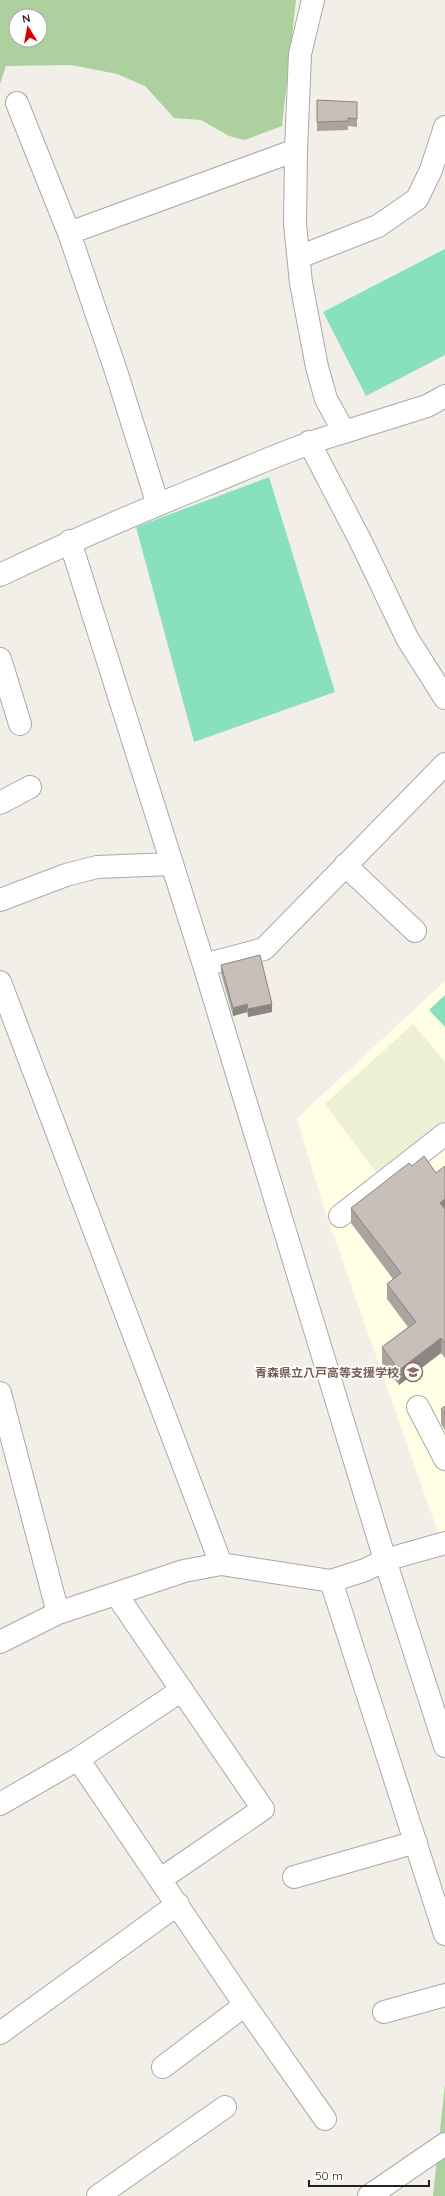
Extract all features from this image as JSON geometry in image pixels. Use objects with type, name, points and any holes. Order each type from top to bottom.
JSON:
[{"type":"street","points":[[314,0],[300,54],[295,224],[301,283],[318,367],[326,399],[344,432]]},
{"type":"street","points":[[17,103],[69,233],[116,371],[158,505]]},
{"type":"street","points":[[299,257],[378,226],[418,199],[431,170],[445,127]]},
{"type":"street","points":[[69,233],[296,150]]},
{"type":"street","points":[[0,575],[70,541],[309,442],[428,406],[445,396]]},
{"type":"street","points":[[309,442],[361,542],[407,638],[445,698]]},
{"type":"street","points":[[70,541],[204,965],[385,1560],[445,1746]]},
{"type":"street","points":[[0,659],[20,724]]},
{"type":"street","points":[[204,965],[264,948],[443,770]]},
{"type":"street","points":[[0,803],[30,787]]},
{"type":"street","points":[[0,900],[66,874],[97,867],[172,864]]},
{"type":"street","points":[[346,865],[416,931]]},
{"type":"street","points":[[0,982],[221,1564]]},
{"type":"street","points":[[340,1216],[445,1134]]},
{"type":"street","points":[[0,1393],[58,1613]]},
{"type":"street","points":[[418,1407],[445,1459]]},
{"type":"street","points":[[0,1642],[58,1613],[184,1571],[221,1564],[331,1581],[364,1570],[385,1560],[445,1543]]},
{"type":"street","points":[[331,1581],[445,1934]]},
{"type":"street","points":[[116,1594],[263,1809],[161,1879]]},
{"type":"street","points":[[3,1796],[78,1758],[182,1690]]},
{"type":"street","points":[[78,1758],[245,2005],[325,2119]]},
{"type":"street","points":[[294,1877],[416,1842]]},
{"type":"street","points":[[0,2033],[178,1904]]},
{"type":"street","points":[[384,2012],[445,1995]]},
{"type":"street","points":[[163,2067],[245,2005]]},
{"type":"street","points":[[98,2196],[225,2107]]},
{"type":"street","points":[[369,2196],[445,2144]]},
{"type":"shaded area","name":"青森県立八戸高等支援学校","points":[[445,981],[445,1543],[442,1544],[322,1202],[297,1118]]},
{"type":"shaded area","points":[[413,1024],[445,1062],[445,1120],[376,1172],[325,1104]]},
{"type":"green space","points":[[0,0],[296,0],[282,126],[245,140],[229,136],[201,120],[174,118],[145,86],[117,74],[71,65],[6,66],[0,84]]},
{"type":"green space","points":[[445,249],[445,355],[366,396],[323,312]]},
{"type":"green space","points":[[269,477],[335,692],[194,742],[136,527]]},
{"type":"green space","points":[[445,995],[445,1027],[429,1010]]},
{"type":"green space","points":[[445,2084],[445,2196],[433,2196]]},
{"type":"building","points":[[317,100],[357,102],[357,119],[348,118],[348,121],[317,122]]},
{"type":"building","points":[[260,955],[272,1004],[248,1009],[247,1004],[233,1008],[221,965]]},
{"type":"building","points":[[424,1156],[436,1173],[445,1166],[445,1199],[440,1203],[445,1209],[445,1343],[441,1338],[399,1370],[382,1347],[416,1322],[387,1284],[401,1273],[351,1208],[409,1163],[412,1166]]},
{"type":"building","points":[[445,1406],[445,1414],[441,1409]]},
{"type":"place","name":"青森県立八戸高等支援学校","points":[[413,1372]]}]
